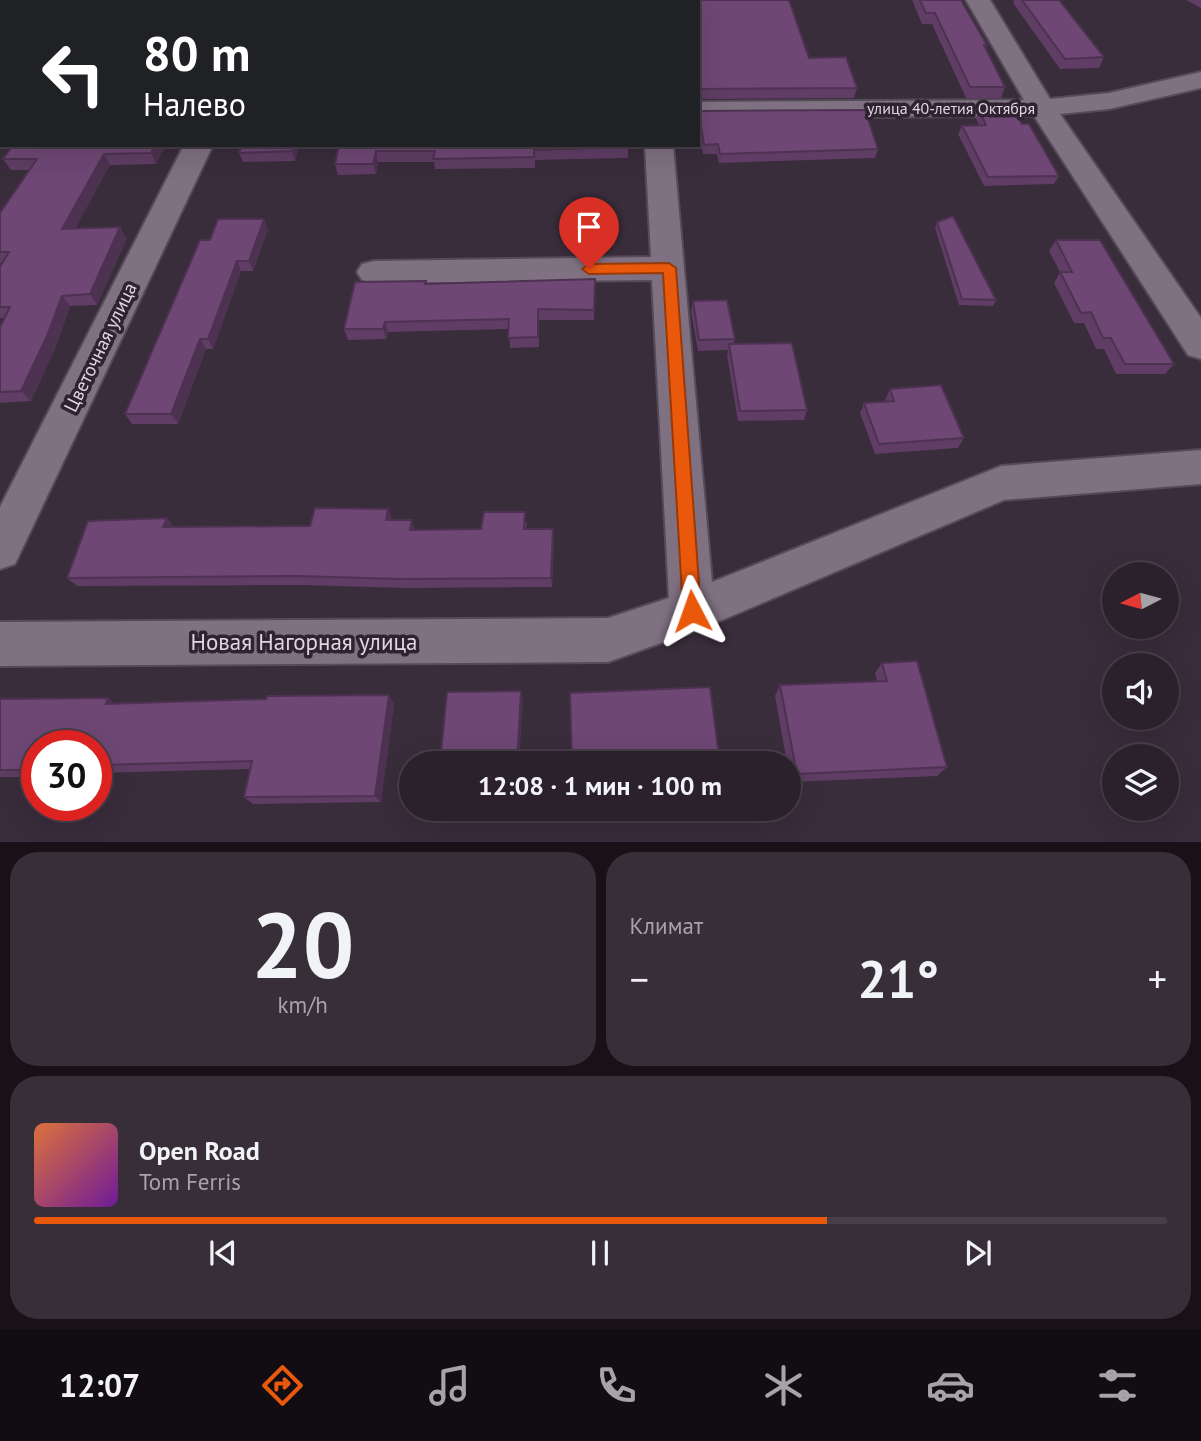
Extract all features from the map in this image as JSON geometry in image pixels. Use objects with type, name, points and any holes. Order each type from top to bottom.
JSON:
[{"type":"street","points":[[978,0],[1042,108],[1201,346]]},
{"type":"street","name":"улица 40-летия Октября","points":[[700,110],[1042,108],[1109,101],[1201,80]]},
{"type":"street","name":"Цветочная улица","points":[[0,550],[199,147]]},
{"type":"street","points":[[659,147],[692,611]]},
{"type":"street","points":[[374,272],[669,268]]},
{"type":"street","name":"Новая Нагорная улица","points":[[0,643],[608,640],[692,611],[1001,483],[1201,467]]},
{"type":"building","points":[[700,0],[789,0],[809,58],[846,57],[857,88],[700,89]]},
{"type":"building","points":[[920,0],[961,0],[987,45],[984,45],[1005,87],[970,87],[935,13],[926,13]]},
{"type":"building","points":[[1022,0],[1059,0],[1104,57],[1065,59]]},
{"type":"building","points":[[865,110],[878,149],[720,154],[718,144],[704,145],[700,111]]},
{"type":"building","points":[[979,110],[1015,110],[1022,124],[1029,124],[1059,176],[988,177],[962,126],[986,125]]},
{"type":"building","points":[[12,147],[154,147],[151,153],[104,154],[62,229],[120,227],[90,294],[62,296],[21,391],[0,392],[0,327],[10,307],[0,307],[0,267],[9,252],[0,252],[0,213],[37,159],[3,159]]},
{"type":"building","points":[[241,147],[293,147],[292,151],[239,153]]},
{"type":"building","points":[[339,147],[628,147],[534,150],[534,157],[433,159],[435,151],[376,151],[373,164],[335,164]]},
{"type":"building","points":[[953,216],[996,300],[962,299],[937,222]]},
{"type":"building","points":[[218,219],[264,219],[249,261],[237,261],[208,339],[200,339],[171,414],[125,414],[200,240],[210,240]]},
{"type":"building","points":[[1056,240],[1100,240],[1174,364],[1125,364],[1111,338],[1103,338],[1091,312],[1081,313],[1060,272],[1072,272]]},
{"type":"building","points":[[595,279],[594,310],[538,309],[538,337],[508,338],[509,319],[385,322],[383,329],[344,329],[355,282],[426,281],[425,284]]},
{"type":"building","points":[[727,300],[735,339],[699,340],[693,301]]},
{"type":"building","points":[[792,343],[807,410],[740,411],[729,344]]},
{"type":"building","points":[[941,385],[964,438],[879,444],[864,403],[894,401],[890,389]]},
{"type":"building","points":[[315,508],[388,509],[386,520],[412,520],[410,530],[481,529],[484,512],[525,512],[524,529],[553,529],[551,578],[67,578],[88,521],[167,518],[163,527],[310,526]]},
{"type":"building","points":[[917,661],[947,767],[801,774],[801,751],[793,751],[780,685],[887,681],[882,663]]},
{"type":"building","points":[[710,687],[718,751],[572,751],[570,693]]},
{"type":"building","points":[[521,691],[518,751],[441,751],[447,692]]},
{"type":"building","points":[[389,695],[375,796],[244,797],[252,761],[112,765],[112,730],[21,730],[21,770],[0,770],[0,699],[108,698],[106,704],[266,699],[267,696]]},
{"type":"route","points":[[589,269],[669,268],[692,611]]}]
